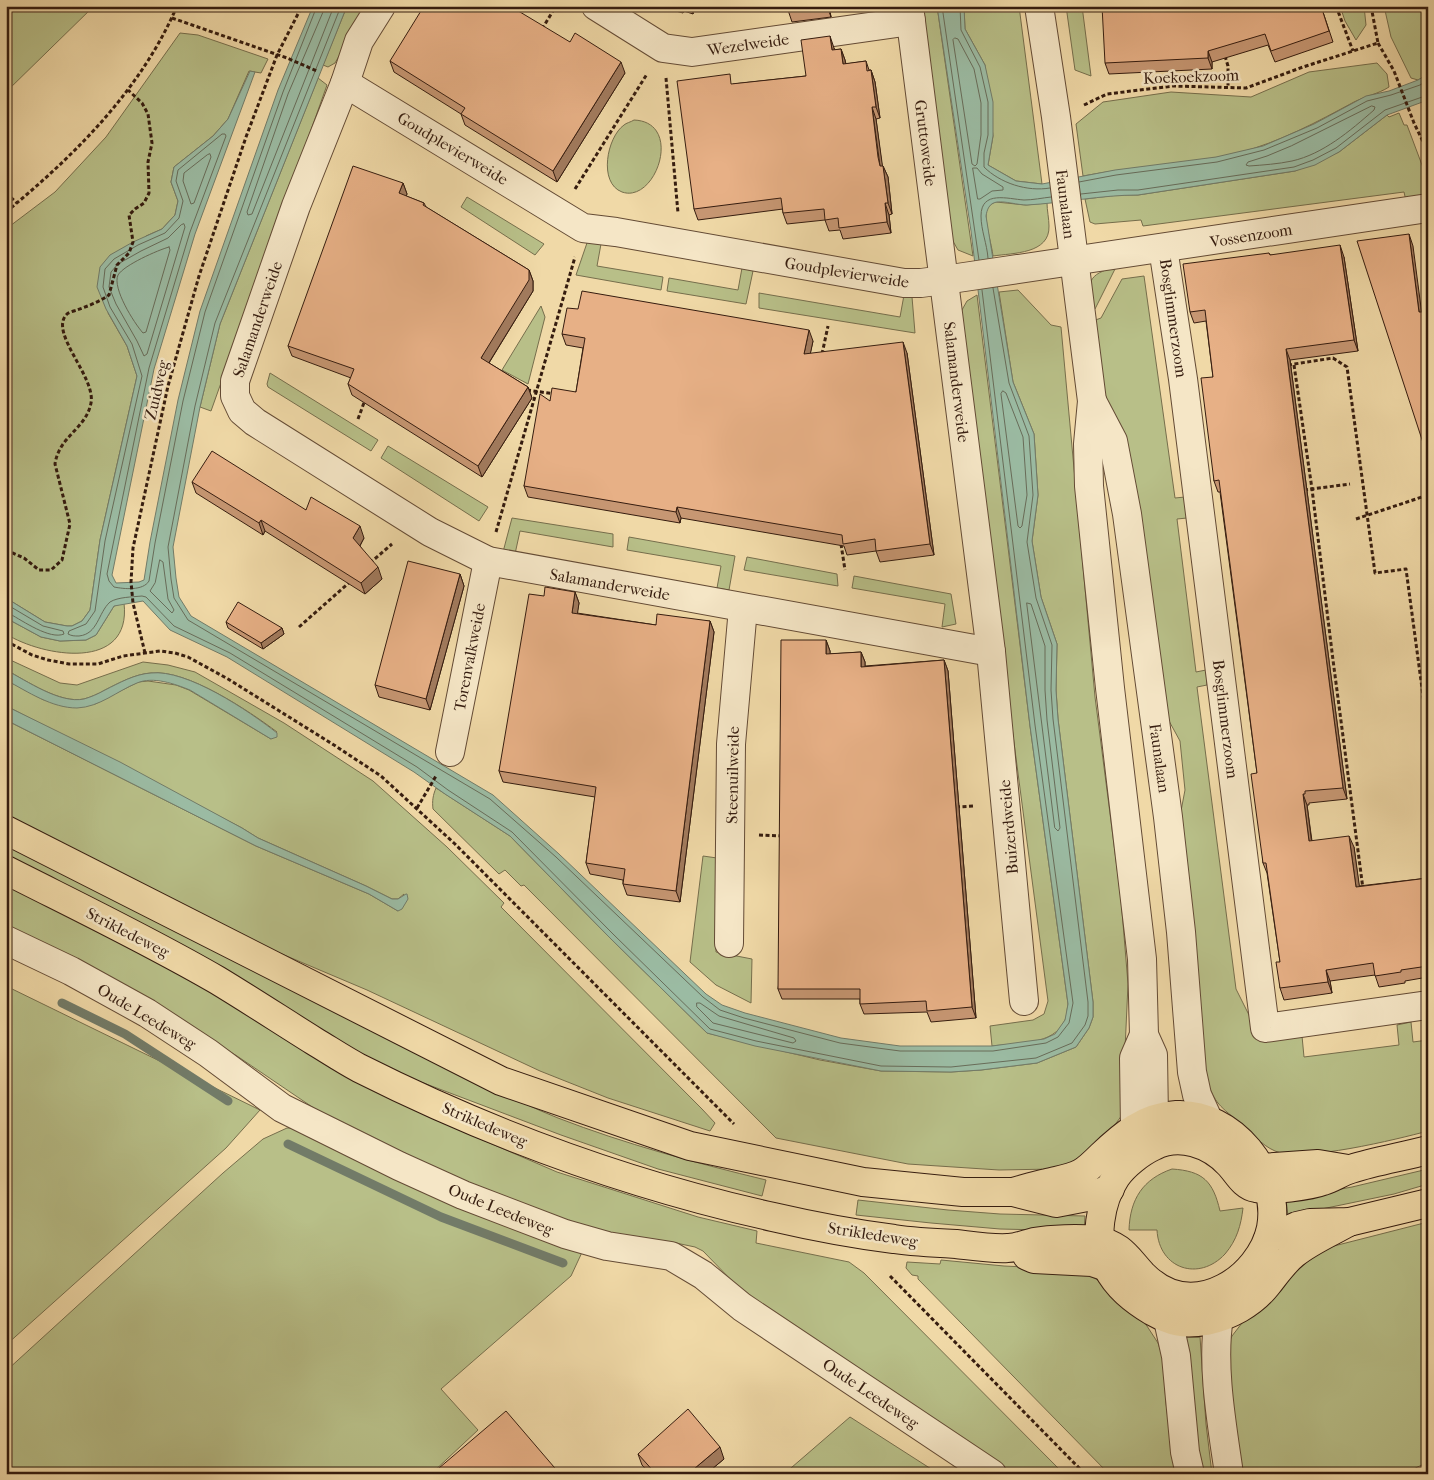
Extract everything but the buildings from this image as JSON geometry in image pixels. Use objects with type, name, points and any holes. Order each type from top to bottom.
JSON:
[{"type":"main road","points":[[6,830],[501,1081],[690,1146],[863,1182],[963,1192],[1013,1192],[1080,1174],[1119,1138],[1144,1122],[1175,1115],[1194,1116],[1208,1119],[1237,1138],[1250,1152],[1265,1178],[1272,1212],[1271,1229],[1268,1238],[1258,1257],[1245,1274],[1221,1290],[1196,1297],[1183,1297],[1169,1293],[1156,1287],[1146,1279],[1130,1258],[1122,1251],[1113,1245],[1100,1241]]},
{"type":"main road","name":"Strikledeweg","points":[[6,870],[166,951],[355,1066],[471,1120],[568,1157],[688,1196],[775,1218],[895,1240],[1009,1248],[1038,1241],[1100,1241]]},
{"type":"main road","points":[[1144,1122],[1153,1146]]},
{"type":"main road","points":[[1349,1222],[1293,1254],[1266,1287],[1240,1308],[1206,1321],[1182,1323],[1168,1320],[1133,1299],[1122,1289],[1107,1267],[1100,1241],[1102,1214],[1116,1176],[1125,1166],[1153,1146],[1170,1140],[1203,1144],[1217,1152],[1232,1167],[1243,1182],[1254,1188],[1265,1178],[1318,1164],[1350,1169],[1428,1150]]},
{"type":"main road","points":[[1013,1192],[1056,1203],[1087,1198],[1110,1190]]},
{"type":"main road","points":[[1268,1238],[1297,1226],[1310,1223],[1349,1222],[1428,1203]]},
{"type":"main road","name":"Strikledeweg","points":[[1009,1248],[1034,1259],[1092,1262],[1107,1267]]},
{"type":"main road","points":[[1219,1317],[1221,1290]]},
{"type":"street","points":[[345,83],[359,41],[380,6]]},
{"type":"street","name":"Wezelweide","points":[[596,6],[663,48],[692,52],[910,14]]},
{"type":"street","name":"Faunalaan","points":[[1039,6],[1056,117],[1067,216],[1092,401],[1088,444],[1089,486],[1110,688],[1142,959],[1144,1035],[1154,1055],[1144,1122]]},
{"type":"street","name":"Gruttoweide","points":[[910,14],[952,279]]},
{"type":"street","name":"Goudplevierweide","points":[[345,83],[584,228],[904,283],[952,279],[1073,261]]},
{"type":"street","name":"Salamanderweide","points":[[345,83],[296,206],[246,347],[235,381],[235,396],[242,411],[255,422],[430,532],[488,561],[991,652],[952,279]]},
{"type":"street","name":"Vossenzoom","points":[[1073,261],[1428,208]]},
{"type":"street","name":"Bosglimmerzoom","points":[[1164,248],[1183,378],[1265,1028],[1428,1005]]},
{"type":"street","name":"Faunalaan","points":[[1092,401],[1113,441],[1127,514],[1169,826],[1181,932],[1192,1072],[1197,1095],[1208,1119]]},
{"type":"street","name":"Torenvalkweide","points":[[450,752],[488,561]]},
{"type":"street","name":"Steenuilweide","points":[[729,943],[731,744],[743,608]]},
{"type":"street","name":"Buizerdweide","points":[[991,652],[1024,1002]]},
{"type":"street","name":"Oude Leedeweg","points":[[6,940],[71,971],[147,1013],[208,1053],[282,1108],[399,1166],[463,1195],[565,1234],[607,1246],[671,1256],[702,1275],[751,1313],[992,1474]]},
{"type":"street","points":[[1219,1317],[1216,1355],[1220,1410],[1228,1474]]},
{"type":"street","points":[[1168,1320],[1176,1356],[1185,1452],[1190,1474]]},
{"type":"path","points":[[6,212],[45,180],[79,147],[128,90],[144,69],[177,6]]},
{"type":"path","name":"Zuidweg","points":[[145,653],[133,603],[131,582],[133,548],[168,386],[199,276],[246,137],[277,55],[302,6]]},
{"type":"path","points":[[541,30],[556,6]]},
{"type":"path","points":[[1336,6],[1353,51]]},
{"type":"path","points":[[1371,6],[1378,43],[1394,71],[1414,123],[1428,152]]},
{"type":"path","points":[[172,18],[287,58],[320,72]]},
{"type":"path","name":"Koekoekzoom","points":[[1056,117],[1106,94],[1173,86],[1246,88],[1378,43]]},
{"type":"path","points":[[560,213],[663,48]]},
{"type":"path","points":[[663,48],[681,244]]},
{"type":"path","points":[[1223,49],[1228,66],[1228,87]]},
{"type":"path","points":[[6,550],[24,558],[38,570],[51,570],[62,560],[68,539],[70,524],[55,464],[56,454],[62,443],[89,413],[92,396],[84,373],[64,339],[62,324],[67,314],[102,300],[109,295],[117,265],[129,253],[133,242],[129,215],[144,203],[148,193],[148,162],[152,143],[151,124],[142,103],[128,90]]},
{"type":"path","points":[[6,193],[17,203]]},
{"type":"path","points":[[488,561],[584,228]]},
{"type":"path","points":[[821,362],[828,326]]},
{"type":"path","points":[[1285,366],[1332,358],[1347,367],[1375,573],[1406,569],[1428,733]]},
{"type":"path","points":[[1294,364],[1364,893]]},
{"type":"path","points":[[520,386],[528,390],[557,395]]},
{"type":"path","points":[[358,419],[367,392]]},
{"type":"path","points":[[1302,490],[1350,484]]},
{"type":"path","points":[[1356,519],[1428,495]]},
{"type":"path","points":[[365,568],[416,522]]},
{"type":"path","points":[[841,542],[845,570]]},
{"type":"path","points":[[299,627],[358,575]]},
{"type":"path","points":[[6,641],[32,655],[69,664],[98,664],[123,656],[160,651],[188,657],[228,679],[381,776],[417,808],[515,904],[737,1127]]},
{"type":"path","points":[[417,808],[430,786]]},
{"type":"path","points":[[949,807],[1006,804]]},
{"type":"path","points":[[731,834],[789,836]]},
{"type":"path","points":[[890,1276],[1085,1474]]},
{"type":"shaded area","points":[[6,6],[94,6],[6,92]]},
{"type":"shaded area","points":[[347,6],[368,6],[335,63],[328,67],[323,65]]},
{"type":"shaded area","points":[[919,6],[937,6],[973,256],[958,250],[950,236]]},
{"type":"shaded area","points":[[964,6],[1019,6],[1042,184],[1016,181],[988,165],[993,136],[985,65],[965,29]]},
{"type":"shaded area","points":[[1066,6],[1082,6],[1091,76],[1075,70]]},
{"type":"shaded area","points":[[1340,6],[1364,6],[1366,25],[1356,40],[1345,21]]},
{"type":"shaded area","points":[[1384,6],[1428,6],[1428,74],[1418,80],[1411,78],[1391,37]]},
{"type":"shaded area","points":[[180,33],[198,35],[268,59],[261,73],[249,71],[228,119],[213,136],[174,167],[171,182],[178,201],[175,215],[162,229],[146,236],[108,313],[127,346],[137,376],[100,540],[90,610],[82,621],[72,626],[45,622],[6,598],[6,229],[55,192],[106,137]]},
{"type":"shaded area","points":[[1377,63],[1387,74],[1389,87],[1269,143],[1219,157],[1083,176],[1076,124],[1103,102],[1171,92],[1251,97],[1309,72]]},
{"type":"shaded area","points":[[318,78],[327,85],[211,411],[200,407],[220,324]]},
{"type":"shaded area","points":[[1399,113],[1404,125],[1407,125],[1428,181],[1428,189],[1424,198],[1406,201],[1404,192],[1143,226],[1141,220],[1095,224],[1090,222],[1085,199],[1118,195],[1138,195],[1295,171],[1339,152],[1387,115],[1389,117]]},
{"type":"shaded area","points":[[634,120],[649,124],[658,134],[661,147],[660,161],[654,175],[645,186],[634,192],[622,192],[614,187],[610,179],[608,160],[613,139],[618,131],[625,124]]},
{"type":"shaded area","points":[[467,197],[544,244],[535,255],[461,207]]},
{"type":"shaded area","points":[[996,202],[1026,205],[1047,203],[1049,226],[1048,235],[1043,242],[1037,247],[1020,253],[993,256],[986,213],[989,206]]},
{"type":"shaded area","points":[[588,240],[601,244],[597,266],[663,277],[661,290],[576,275]]},
{"type":"shaded area","points":[[1116,267],[1095,309],[1090,310],[1089,286],[1091,281],[1099,273]]},
{"type":"shaded area","points":[[742,268],[753,271],[746,304],[667,291],[669,278],[738,290]]},
{"type":"shaded area","points":[[1144,276],[1175,498],[1185,497],[1187,518],[1177,519],[1196,672],[1206,670],[1207,685],[1197,687],[1236,989],[1257,1031],[1302,1036],[1304,1057],[1399,1045],[1397,1025],[1411,1022],[1413,1042],[1428,1040],[1428,1131],[1373,1144],[1327,1152],[1288,1154],[1275,1151],[1261,1142],[1221,1106],[1214,1097],[1205,1075],[1177,832],[1185,790],[1180,741],[1163,710],[1126,440],[1106,398],[1090,322],[1101,318],[1122,279]]},
{"type":"shaded area","points":[[1018,290],[1051,325],[1061,327],[1095,697],[1121,899],[1128,984],[1122,1115],[1112,1129],[1076,1162],[1055,1169],[999,1170],[908,1164],[776,1138],[524,885],[521,886],[505,870],[499,874],[433,809],[434,793],[436,788],[510,836],[707,1033],[820,1060],[881,1071],[951,1072],[981,1070],[1037,1063],[1076,1047],[1089,1028],[1093,1017],[1093,1002],[1058,719],[1056,690],[1057,644],[1041,597],[1032,541],[1038,495],[1034,434],[1013,382],[999,292]]},
{"type":"shaded area","points":[[759,293],[900,317],[904,295],[912,297],[915,333],[759,308]]},
{"type":"shaded area","points":[[977,295],[1030,726],[1068,1004],[1065,1020],[1052,1035],[1033,1042],[992,1046],[990,1026],[1033,1020],[1044,1014],[1048,1001],[958,317],[967,301]]},
{"type":"shaded area","points":[[541,306],[545,317],[528,384],[502,370]]},
{"type":"shaded area","points":[[270,373],[378,440],[371,451],[268,387]]},
{"type":"shaded area","points":[[388,446],[488,507],[479,521],[381,458]]},
{"type":"shaded area","points":[[512,518],[613,534],[613,547],[520,531],[515,554],[503,552]]},
{"type":"shaded area","points":[[629,537],[735,556],[729,590],[717,588],[721,566],[627,550]]},
{"type":"shaded area","points":[[747,557],[837,574],[838,586],[744,570]]},
{"type":"shaded area","points":[[854,576],[951,594],[956,624],[942,627],[945,604],[852,588]]},
{"type":"shaded area","points":[[124,603],[123,625],[114,640],[100,649],[82,653],[41,649],[6,634],[6,618],[41,637],[60,641],[86,640],[96,635],[114,606]]},
{"type":"shaded area","points":[[6,658],[60,683],[77,685],[143,662],[168,665],[195,672],[284,723],[373,781],[447,847],[504,903],[501,907],[715,1123],[710,1131],[608,1098],[540,1071],[367,990],[218,927],[6,818],[6,720],[256,846],[369,894],[398,911],[404,894],[398,899],[392,899],[258,838],[6,706],[6,680],[44,700],[95,704],[138,682],[148,681],[176,685],[189,690],[271,739],[277,732],[251,713],[199,684],[166,674],[151,673],[133,677],[84,699],[65,698],[54,695],[6,670]]},
{"type":"shaded area","points":[[6,839],[491,1088],[549,1115],[635,1145],[766,1180],[762,1196],[658,1169],[561,1135],[368,1062],[6,857]]},
{"type":"shaded area","points":[[703,856],[717,858],[716,952],[752,959],[751,1003],[716,985],[690,962]]},
{"type":"shaded area","points":[[6,881],[193,977],[325,1062],[427,1116],[557,1172],[698,1217],[757,1231],[756,1243],[849,1262],[864,1273],[1064,1474],[1013,1474],[897,1396],[770,1320],[703,1251],[695,1247],[676,1243],[603,1236],[443,1172],[327,1117],[237,1056],[132,992],[6,927]]},
{"type":"shaded area","points":[[6,986],[260,1110],[226,1148],[6,1345]]},
{"type":"shaded area","points":[[287,1128],[300,1128],[584,1248],[571,1276],[441,1389],[478,1430],[431,1474],[6,1474],[6,1371],[223,1173],[263,1139]]},
{"type":"shaded area","points":[[1172,1169],[1192,1172],[1205,1180],[1214,1192],[1220,1211],[1243,1208],[1238,1232],[1233,1243],[1215,1263],[1204,1268],[1182,1267],[1173,1262],[1165,1254],[1159,1243],[1157,1230],[1129,1230],[1132,1209],[1140,1192],[1153,1178]]},
{"type":"shaded area","points":[[1428,1169],[1428,1184],[1394,1194],[1288,1216],[1286,1199],[1352,1187]]},
{"type":"shaded area","points":[[858,1200],[1000,1214],[1085,1216],[1084,1231],[1000,1229],[856,1215]]},
{"type":"shaded area","points":[[1428,1222],[1428,1462],[1403,1474],[1241,1474],[1226,1349],[1232,1336],[1242,1323],[1299,1264],[1330,1247]]},
{"type":"shaded area","points":[[941,1260],[1065,1269],[1082,1272],[1096,1279],[1145,1323],[1158,1343],[1163,1358],[1166,1403],[1175,1474],[1109,1474],[918,1279],[918,1276],[912,1275],[906,1268],[907,1262],[940,1264]]},
{"type":"shaded area","points":[[1185,1337],[1200,1337],[1206,1424],[1212,1474],[1199,1474]]},
{"type":"shaded area","points":[[850,1417],[939,1474],[784,1474]]},
{"type":"water","points":[[313,6],[347,6],[220,324],[200,407],[173,547],[179,597],[191,616],[493,795],[559,854],[706,994],[722,1005],[745,1013],[841,1038],[900,1046],[992,1046],[1044,1039],[1055,1034],[1065,1020],[1068,1004],[1030,726],[971,231],[937,6],[964,6],[965,29],[985,65],[993,102],[993,136],[988,165],[1016,181],[1042,184],[1115,170],[1216,157],[1263,146],[1314,124],[1366,96],[1389,91],[1418,80],[1428,74],[1428,100],[1387,115],[1339,152],[1315,165],[1295,171],[1138,195],[1110,196],[1027,205],[997,202],[990,205],[988,209],[986,216],[1013,382],[1034,434],[1038,495],[1032,541],[1041,597],[1057,644],[1056,690],[1058,719],[1093,1002],[1093,1017],[1089,1028],[1076,1047],[1037,1063],[981,1070],[951,1072],[881,1071],[755,1046],[707,1033],[510,836],[414,772],[227,657],[170,630],[143,601],[114,606],[96,635],[86,640],[60,641],[41,637],[6,618],[6,598],[45,622],[67,626],[72,626],[82,621],[90,610],[100,540],[137,376],[127,346],[106,309],[97,287],[100,267],[110,255],[162,229],[175,215],[178,201],[171,182],[174,167],[213,136],[228,119],[250,71],[255,72],[195,234],[154,369],[112,575],[116,583],[144,580],[178,400],[200,311],[278,90]]},
{"type":"water","points":[[6,670],[54,695],[75,700],[92,696],[139,675],[151,673],[166,674],[199,684],[217,693],[265,724],[277,733],[277,737],[271,739],[190,690],[171,683],[143,681],[93,705],[77,708],[49,702],[6,680]]},
{"type":"water","points":[[6,706],[120,762],[258,838],[392,899],[398,899],[407,894],[408,899],[402,909],[398,911],[369,894],[256,846],[6,720]]},
{"type":"waterway","points":[[62,1003],[125,1034],[228,1101]]},
{"type":"waterway","points":[[288,1144],[441,1217],[563,1263]]}]
